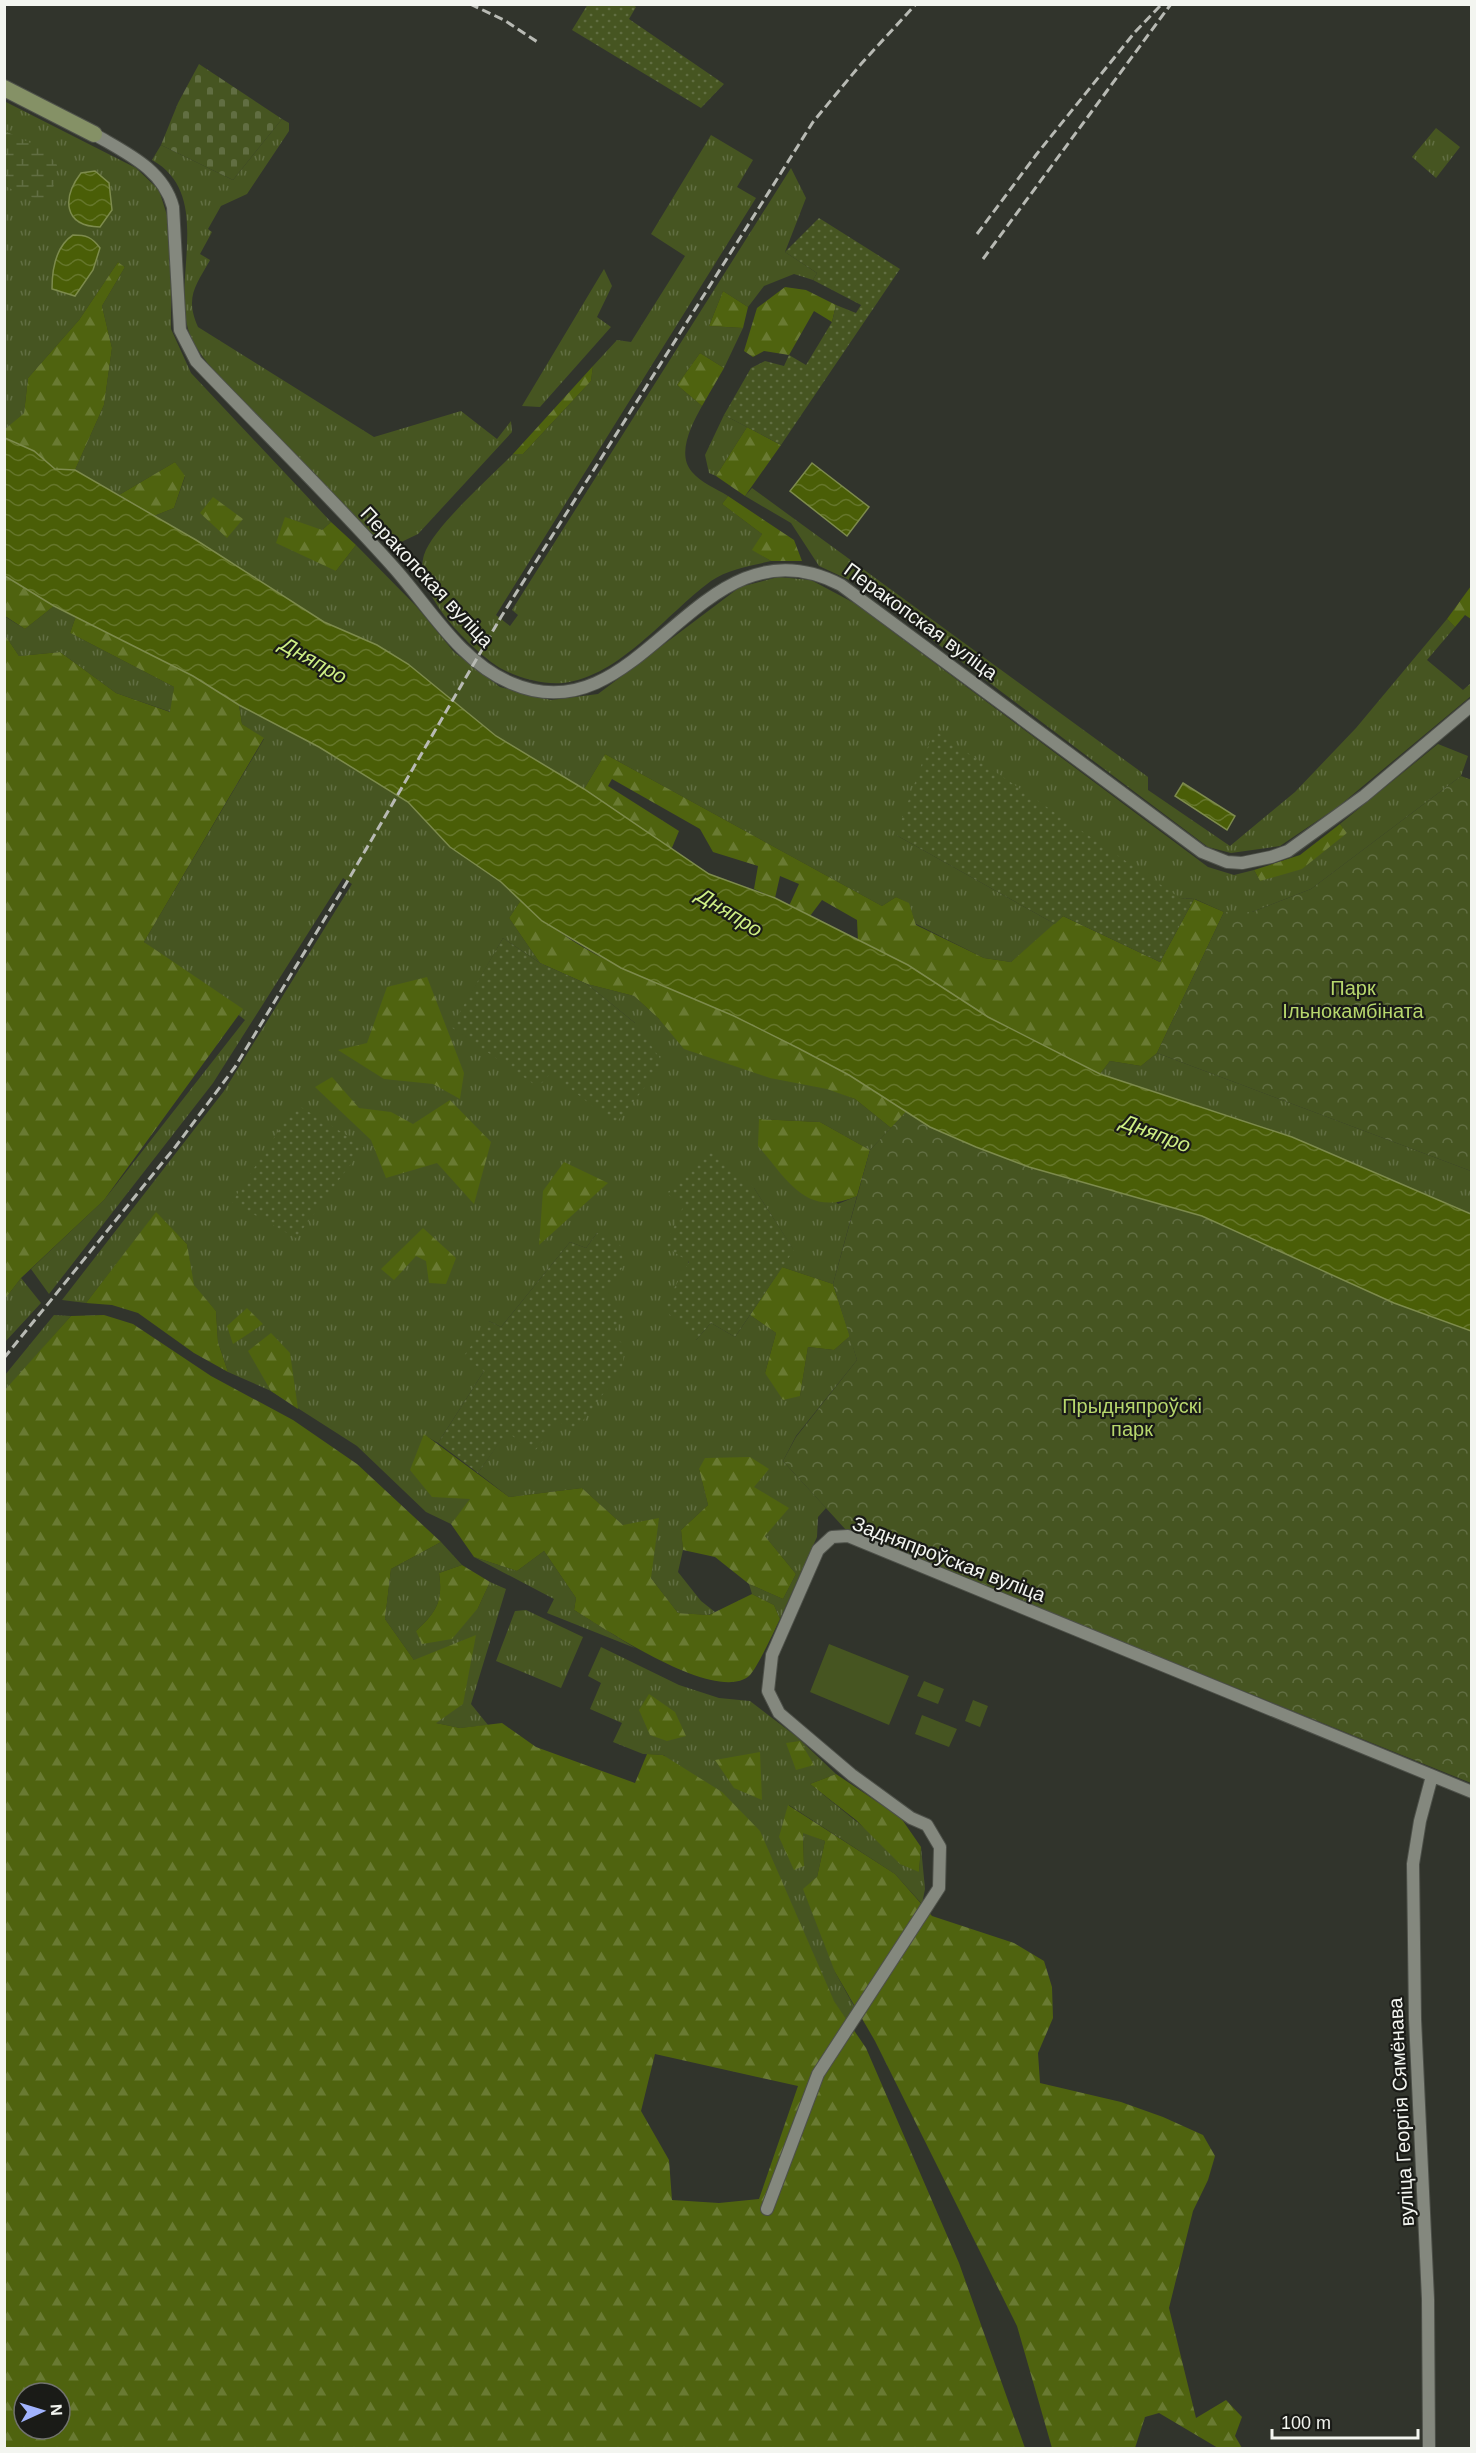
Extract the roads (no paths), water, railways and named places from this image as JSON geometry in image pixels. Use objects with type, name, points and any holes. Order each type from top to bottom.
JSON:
[{"type":"street","points":[[4,88],[94,134]]},
{"type":"street","name":"Перакопская вуліца","points":[[94,134],[159,176],[169,192],[173,207],[180,330],[196,361],[395,570],[460,648],[490,673],[513,684],[550,692],[572,691],[591,686],[630,662],[729,584],[770,571],[807,571],[826,577],[850,591],[1202,852],[1227,862],[1242,863],[1271,857],[1310,837],[1472,705]]},
{"type":"street","name":"Задняпроўская вуліца","points":[[767,2209],[818,2074],[939,1888],[940,1847],[927,1825],[911,1818],[852,1775],[779,1713],[768,1691],[772,1655],[819,1550],[832,1537],[848,1536],[1472,1792]]},
{"type":"street","name":"вуліца Георгія Сямёнава","points":[[1429,2448],[1428,2299],[1415,2019],[1413,1864],[1420,1821],[1432,1776]]},
{"type":"water","points":[[95,171],[109,183],[112,210],[100,227],[79,222],[73,216],[69,201],[75,182],[81,173]]},
{"type":"water","points":[[73,235],[88,237],[100,248],[93,270],[75,296],[52,289],[56,259],[63,245]]},
{"type":"water","name":"Дняпро","points":[[5,438],[34,451],[55,469],[75,470],[196,540],[324,622],[377,645],[408,664],[496,736],[584,789],[709,874],[775,898],[908,965],[988,1017],[1100,1074],[1292,1137],[1471,1214],[1471,1331],[1394,1303],[1202,1216],[1029,1167],[930,1127],[849,1075],[734,1016],[621,968],[542,921],[501,882],[450,847],[408,802],[319,747],[239,705],[193,676],[54,606],[5,576]]},
{"type":"water","points":[[812,463],[869,507],[847,536],[790,491]]},
{"type":"water","points":[[1183,783],[1235,816],[1227,830],[1175,796]]},
{"type":"railway","points":[[470,4],[504,20],[539,43]]},
{"type":"railway","points":[[4,1358],[176,1146],[235,1067],[347,882],[501,617],[813,122],[861,64],[916,4]]},
{"type":"railway","points":[[977,234],[1036,155],[1135,32],[1162,4]]},
{"type":"railway","points":[[983,259],[1171,4]]},
{"type":"park label","name":"Парк Ільнокамбіната","points":[[1353,1000]]},
{"type":"park label","name":"Прыдняпроўскі парк","points":[[1132,1418]]}]
